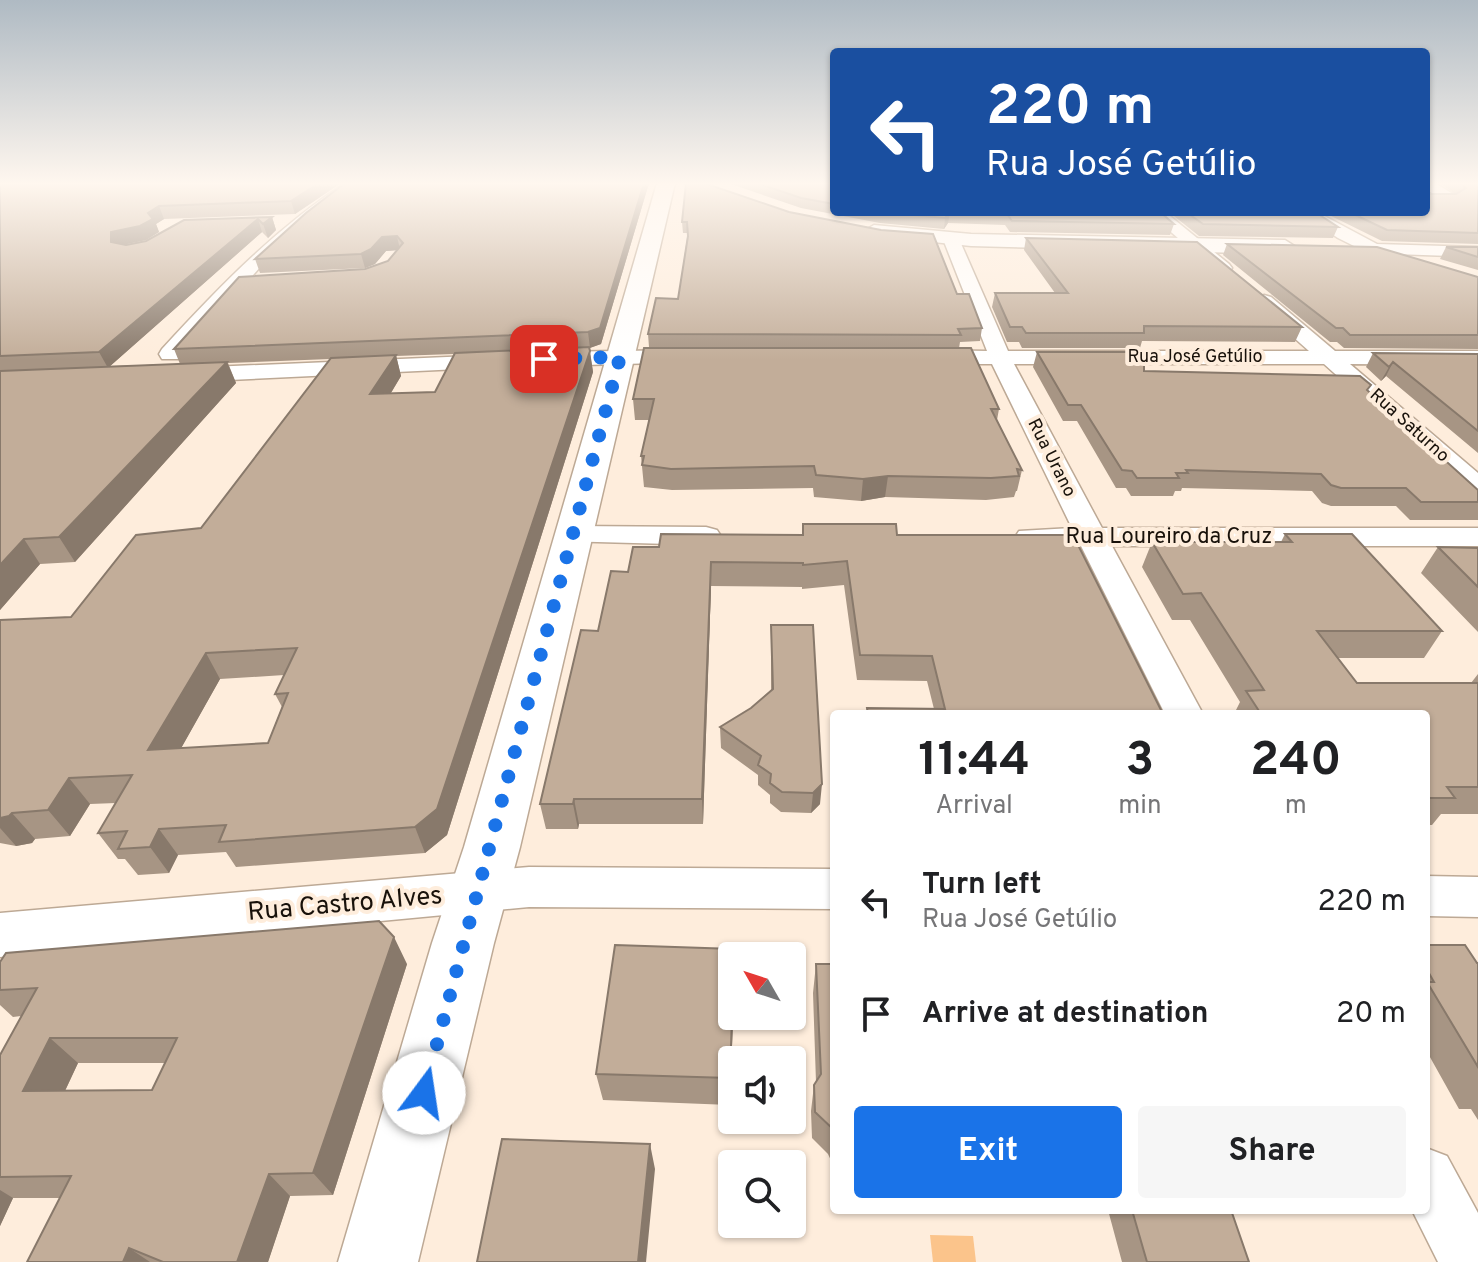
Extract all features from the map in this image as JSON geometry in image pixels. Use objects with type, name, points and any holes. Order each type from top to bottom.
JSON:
[{"type":"street","points":[[278,242],[232,284],[168,365],[719,357]]},
{"type":"street","points":[[378,1262],[620,357],[655,242]]},
{"type":"street","name":"Rua Urano","points":[[952,242],[999,357],[1182,710]]},
{"type":"street","points":[[1069,242],[1237,246],[1324,253],[1423,273]]},
{"type":"street","name":"Rua Saturno","points":[[1192,242],[1332,358],[1478,487]]},
{"type":"street","points":[[1359,242],[1452,274]]},
{"type":"street","points":[[1324,253],[1374,249],[1478,252]]},
{"type":"street","points":[[232,284],[263,282]]},
{"type":"street","name":"Rua José Getúlio","points":[[903,357],[1478,358]]},
{"type":"street","points":[[572,535],[740,537]]},
{"type":"street","name":"Rua Loureiro da Cruz","points":[[1000,537],[1478,537]]},
{"type":"street","name":"Rua Castro Alves","points":[[0,935],[478,892],[596,886],[830,889]]},
{"type":"street","points":[[1430,896],[1478,897]]},
{"type":"street","points":[[1430,1185],[1471,1262]]},
{"type":"shaded area","points":[[930,1235],[973,1236],[976,1262],[933,1262]]},
{"type":"building","points":[[0,242],[111,242],[126,245],[142,242],[231,242],[99,352],[0,356]]},
{"type":"building","points":[[274,242],[378,242],[361,254],[255,259]]},
{"type":"building","points":[[626,242],[600,328],[588,332],[174,349],[239,277],[365,269],[388,261],[403,243]]},
{"type":"building","points":[[687,242],[936,242],[957,294],[969,294],[982,328],[958,329],[961,335],[648,334],[656,298],[678,299]]},
{"type":"building","points":[[1029,242],[1197,242],[1302,327],[1144,326],[1144,333],[1026,333],[1022,327],[1010,327],[995,293],[1068,293]]},
{"type":"building","points":[[1227,244],[1377,247],[1478,277],[1478,335],[1350,335],[1343,328],[1336,328]]},
{"type":"building","points":[[1446,247],[1478,247],[1478,257]]},
{"type":"building","points":[[589,347],[590,351],[437,809],[415,827],[219,842],[226,825],[159,829],[150,847],[118,849],[127,831],[98,833],[132,775],[69,778],[48,810],[12,813],[0,818],[0,620],[71,617],[136,535],[201,528],[331,358],[396,355],[370,394],[435,392],[455,353]],"holes":[[[297,648],[275,694],[288,693],[268,743],[148,750],[206,653]]]},
{"type":"building","points":[[644,348],[971,348],[999,409],[991,409],[1022,470],[1017,469],[1019,476],[991,478],[888,476],[863,479],[816,475],[814,466],[671,469],[642,465],[644,456],[641,456],[654,399],[633,399]]},
{"type":"building","points":[[1037,352],[1144,352],[1144,371],[1360,376],[1371,385],[1367,390],[1478,490],[1478,502],[1421,502],[1406,488],[1341,488],[1331,485],[1321,474],[1186,470],[1188,473],[1176,473],[1179,478],[1137,478],[1132,471],[1122,470],[1081,405],[1068,405]]},
{"type":"building","points":[[1373,353],[1478,354],[1478,431],[1393,362],[1389,367]]},
{"type":"building","points":[[227,362],[59,537],[24,539],[0,565],[0,371]]},
{"type":"building","points":[[803,524],[896,524],[897,535],[1073,535],[1161,710],[867,710],[945,709],[932,656],[860,655],[847,561],[803,565],[711,562],[702,799],[574,799],[573,804],[540,804],[581,630],[598,631],[611,571],[628,572],[633,547],[659,547],[661,534],[803,535]]},
{"type":"building","points":[[1285,534],[1352,534],[1442,631],[1317,631],[1357,683],[1478,683],[1478,787],[1447,787],[1455,798],[1430,798],[1430,710],[1258,710],[1246,691],[1264,690],[1201,593],[1183,594],[1152,542],[1292,542]]},
{"type":"building","points":[[1438,547],[1478,548],[1478,587]]},
{"type":"building","points":[[771,625],[813,625],[822,784],[813,793],[782,792],[770,783],[771,774],[758,765],[761,756],[720,727],[751,708],[773,689]]},
{"type":"building","points":[[379,921],[394,937],[313,1173],[269,1174],[237,1262],[163,1262],[129,1248],[123,1262],[27,1262],[71,1176],[0,1177],[0,1055],[37,988],[0,990],[0,962],[6,953]],"holes":[[[50,1038],[177,1038],[152,1090],[23,1091]]]},
{"type":"building","points":[[615,945],[718,948],[718,1030],[732,1030],[731,1046],[718,1046],[718,1078],[596,1074]]},
{"type":"building","points":[[1430,945],[1465,945],[1478,963],[1478,1067],[1430,987],[1430,982],[1434,982],[1430,975]]},
{"type":"building","points":[[816,964],[830,964],[830,1126],[815,1112],[814,1085],[821,1074]]},
{"type":"building","points":[[502,1139],[650,1144],[638,1262],[477,1262]]},
{"type":"building","points":[[1133,1214],[1232,1214],[1249,1262],[1147,1262]]},
{"type":"route","points":[[424,1093],[492,847],[620,357],[544,359]]}]
